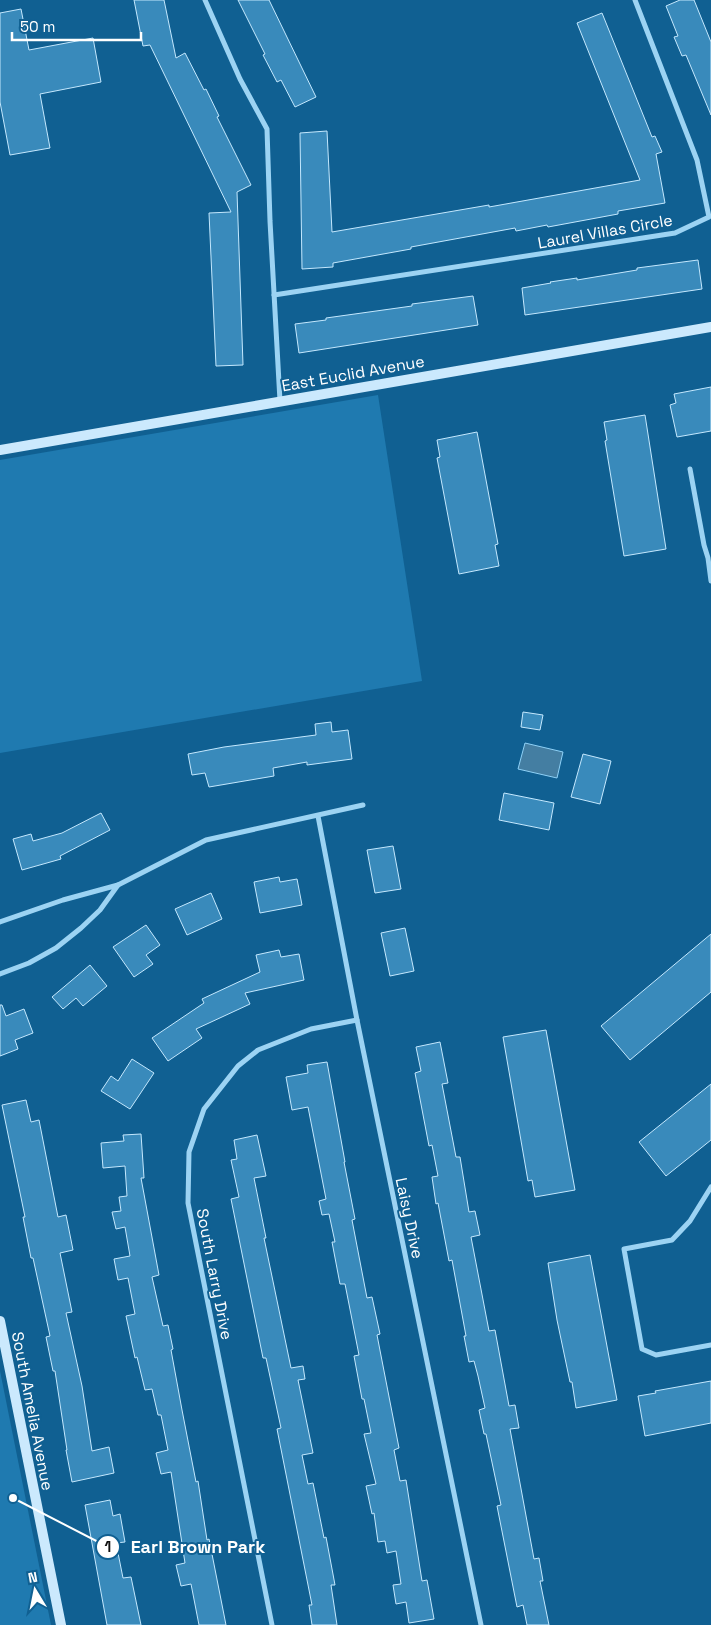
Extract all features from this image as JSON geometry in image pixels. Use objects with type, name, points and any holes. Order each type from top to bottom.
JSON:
[{"type":"street","points":[[205,0],[240,79],[267,129],[280,401]]},
{"type":"street","name":"Laurel Villas Circle","points":[[274,295],[675,234],[709,217],[697,160],[634,0]]},
{"type":"street","name":"East Euclid Avenue","points":[[0,450],[711,327]]},
{"type":"street","points":[[690,469],[711,581]]},
{"type":"street","points":[[0,922],[63,900],[118,885],[206,840],[364,806]]},
{"type":"street","name":"Laisy Drive","points":[[318,816],[357,1020],[481,1625]]},
{"type":"street","points":[[0,974],[29,963],[62,943],[100,910],[118,885]]},
{"type":"street","name":"South Larry Drive","points":[[272,1625],[188,1202],[189,1152],[204,1108],[238,1066],[258,1050],[311,1029],[357,1020]]},
{"type":"street","points":[[711,1187],[690,1221],[672,1240],[624,1249],[642,1350],[656,1355],[711,1345]]},
{"type":"street","name":"South Amelia Avenue","points":[[0,1321],[61,1625]]},
{"type":"shaded area","points":[[378,395],[422,681],[0,753],[0,460]]},
{"type":"shaded area","points":[[525,743],[563,752],[557,778],[518,769]]},
{"type":"shaded area","points":[[0,1371],[51,1625],[0,1625]]},
{"type":"building","points":[[134,0],[164,0],[176,58],[185,53],[204,90],[206,89],[219,116],[217,117],[251,185],[237,192],[243,365],[216,366],[209,213],[231,212],[150,45],[143,46]]},
{"type":"building","points":[[238,0],[269,0],[316,97],[295,107],[281,80],[277,82]]},
{"type":"building","points":[[680,0],[694,0],[711,42],[711,115],[686,55],[682,56],[674,37],[678,36],[666,6]]},
{"type":"building","points":[[21,9],[29,50],[93,38],[101,82],[40,94],[50,148],[10,155],[0,102],[0,13]]},
{"type":"building","points":[[602,13],[652,137],[655,136],[662,152],[656,154],[665,203],[618,211],[618,214],[548,227],[547,225],[516,231],[515,228],[411,247],[411,249],[333,263],[333,267],[302,269],[300,133],[327,131],[332,232],[640,180],[577,23]]},
{"type":"building","points":[[698,260],[702,289],[525,315],[522,288],[550,282],[577,278],[577,280],[637,270],[637,268]]},
{"type":"building","points":[[473,296],[478,325],[299,353],[295,324],[412,306],[412,304]]},
{"type":"building","points":[[711,387],[711,431],[677,437],[670,405],[676,403],[674,394]]},
{"type":"building","points":[[645,415],[666,549],[624,556],[605,441],[607,440],[604,422]]},
{"type":"building","points":[[477,432],[498,544],[495,545],[499,566],[459,574],[437,458],[440,457],[437,440]]},
{"type":"building","points":[[523,712],[543,715],[540,730],[521,727]]},
{"type":"building","points":[[331,722],[332,732],[348,730],[352,759],[307,765],[307,762],[273,768],[274,776],[209,787],[205,773],[192,775],[188,754],[224,747],[316,735],[315,724]]},
{"type":"building","points":[[583,754],[611,761],[600,804],[571,797]]},
{"type":"building","points":[[504,793],[554,803],[549,830],[499,820]]},
{"type":"building","points":[[101,813],[110,830],[60,856],[61,859],[22,870],[13,839],[31,834],[33,841],[62,833]]},
{"type":"building","points":[[393,846],[401,889],[375,893],[367,850]]},
{"type":"building","points":[[279,877],[280,882],[297,879],[302,905],[260,913],[254,882]]},
{"type":"building","points":[[211,893],[222,919],[187,935],[175,909]]},
{"type":"building","points":[[146,925],[160,945],[146,955],[153,964],[134,977],[113,947]]},
{"type":"building","points":[[405,928],[414,971],[390,976],[381,933]]},
{"type":"building","points":[[711,934],[711,992],[630,1060],[601,1026]]},
{"type":"building","points":[[279,950],[281,957],[299,954],[304,980],[245,993],[250,1004],[196,1029],[202,1038],[168,1061],[152,1038],[204,1003],[202,999],[260,972],[256,955]]},
{"type":"building","points":[[90,965],[107,986],[83,1006],[76,998],[63,1009],[52,997]]},
{"type":"building","points":[[0,1005],[2,1005],[6,1016],[24,1009],[33,1033],[15,1040],[18,1049],[0,1056]]},
{"type":"building","points":[[546,1030],[575,1190],[535,1197],[532,1180],[528,1181],[503,1037]]},
{"type":"building","points":[[440,1042],[448,1083],[442,1084],[456,1157],[460,1157],[469,1212],[475,1211],[480,1235],[471,1237],[489,1331],[495,1330],[509,1406],[515,1405],[519,1428],[510,1429],[534,1559],[539,1558],[543,1581],[540,1581],[549,1625],[527,1625],[523,1605],[517,1607],[497,1506],[501,1505],[479,1410],[485,1408],[474,1361],[469,1362],[452,1260],[449,1261],[438,1203],[436,1204],[432,1177],[438,1176],[432,1145],[429,1146],[415,1073],[421,1071],[416,1047]]},
{"type":"building","points":[[132,1059],[154,1073],[130,1109],[101,1091],[111,1076],[118,1081]]},
{"type":"building","points":[[327,1062],[355,1219],[352,1220],[367,1298],[372,1297],[380,1334],[377,1335],[399,1448],[394,1450],[400,1481],[406,1480],[422,1581],[427,1580],[434,1619],[409,1623],[406,1602],[396,1604],[393,1585],[401,1584],[396,1551],[387,1553],[385,1541],[378,1542],[374,1513],[372,1514],[366,1486],[376,1484],[364,1434],[371,1433],[354,1356],[359,1355],[345,1284],[340,1284],[332,1242],[335,1242],[329,1214],[322,1215],[319,1201],[326,1199],[308,1107],[292,1110],[286,1077],[308,1073],[307,1065]]},
{"type":"building","points":[[711,1084],[711,1140],[666,1176],[639,1142]]},
{"type":"building","points":[[26,1100],[31,1122],[39,1120],[58,1217],[66,1215],[73,1250],[60,1253],[72,1312],[66,1313],[82,1386],[92,1451],[109,1447],[114,1473],[72,1482],[55,1371],[53,1371],[46,1337],[50,1336],[33,1258],[31,1258],[23,1217],[25,1217],[2,1105]]},
{"type":"building","points":[[141,1134],[144,1178],[141,1178],[159,1275],[152,1277],[163,1326],[168,1325],[182,1410],[196,1482],[198,1481],[207,1540],[209,1539],[226,1625],[199,1625],[191,1584],[181,1586],[176,1565],[185,1563],[171,1472],[161,1474],[156,1453],[168,1450],[161,1415],[158,1415],[152,1389],[145,1390],[137,1357],[135,1358],[126,1316],[135,1314],[128,1278],[118,1280],[114,1259],[130,1256],[125,1227],[116,1229],[112,1212],[121,1211],[119,1197],[127,1196],[125,1166],[103,1168],[101,1143],[124,1141],[123,1135]]},
{"type":"building","points":[[257,1135],[266,1176],[254,1178],[266,1238],[264,1238],[291,1368],[303,1366],[305,1379],[298,1380],[313,1453],[302,1455],[308,1484],[313,1483],[324,1538],[326,1537],[335,1585],[331,1585],[337,1625],[312,1625],[309,1605],[312,1605],[277,1429],[281,1428],[266,1358],[263,1358],[231,1199],[239,1197],[231,1160],[237,1159],[234,1140]]},
{"type":"building","points":[[590,1255],[617,1400],[576,1408],[572,1382],[570,1382],[557,1320],[548,1263]]},
{"type":"building","points":[[711,1381],[711,1423],[645,1436],[638,1396]]},
{"type":"building","points":[[110,1500],[113,1516],[120,1514],[125,1542],[116,1543],[123,1578],[131,1577],[141,1625],[107,1625],[85,1505]]},
{"type":"place","name":"Earl Brown Park","points":[[13,1498]]}]
